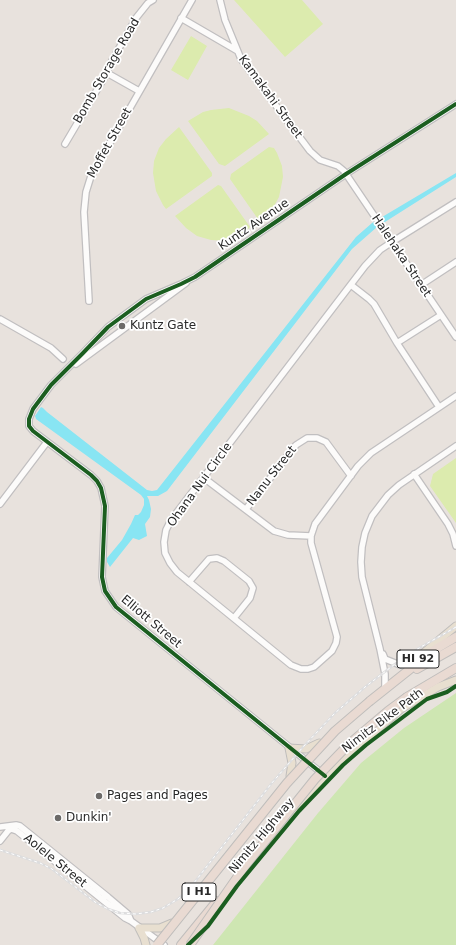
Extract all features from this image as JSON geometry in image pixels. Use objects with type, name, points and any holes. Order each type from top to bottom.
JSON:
[{"type":"highway","points":[[370,701],[423,658],[456,637]]},
{"type":"highway","name":"I H1","points":[[155,944],[288,782],[335,731],[370,701],[421,666],[456,646]]},
{"type":"highway","name":"I H1","points":[[181,945],[299,799],[331,762],[368,728],[408,697],[456,668]]},
{"type":"highway","points":[[408,697],[456,675]]},
{"type":"highway","points":[[190,945],[245,866]]},
{"type":"main road","name":"Nimitz Highway","points":[[155,944],[290,776],[319,743],[350,714],[456,626]]},
{"type":"main road","name":"Nimitz Highway","points":[[185,945],[325,776],[401,709],[438,687],[456,680]]},
{"type":"main road","points":[[290,776],[292,763],[289,748],[306,749],[319,743]]},
{"type":"main road","points":[[146,945],[139,928],[160,928],[172,923]]},
{"type":"street","name":"Bomb Storage Road","points":[[65,144],[107,73],[109,66],[136,18],[148,3],[153,0]]},
{"type":"street","name":"Moffet Street","points":[[89,301],[84,212],[86,192],[91,176],[192,0]]},
{"type":"street","name":"Kamakahi Street","points":[[220,0],[240,59],[310,151],[320,160],[338,166],[346,174]]},
{"type":"street","points":[[181,18],[236,50]]},
{"type":"street","points":[[107,73],[139,91]]},
{"type":"street","name":"Kuntz Avenue","points":[[69,368],[176,292],[191,279],[346,174],[456,104]]},
{"type":"street","name":"Halehaka Street","points":[[346,174],[441,316],[454,330],[456,337]]},
{"type":"street","name":"Ohana Nui Circle","points":[[311,536],[337,634],[336,643],[332,651],[314,667],[304,669],[291,665],[177,572],[170,563],[164,547],[165,536],[171,520],[373,257],[392,242],[456,202]]},
{"type":"street","points":[[421,285],[456,262]]},
{"type":"street","name":"Kuntz Avenue","points":[[69,368],[108,326],[146,299],[191,279]]},
{"type":"street","points":[[351,285],[374,304],[397,343],[439,407]]},
{"type":"street","points":[[397,343],[441,316]]},
{"type":"street","points":[[0,319],[51,348],[62,359]]},
{"type":"street","name":"Elliott Street","points":[[69,368],[54,381],[46,391],[33,409],[29,423],[31,429],[91,475],[101,488],[105,506],[102,577],[105,591],[113,604],[325,776]]},
{"type":"street","points":[[204,478],[278,533],[311,536],[312,530],[318,519],[364,459],[456,396]]},
{"type":"street","name":"Nanu Street","points":[[246,509],[296,445],[301,440],[307,438],[317,438],[331,446],[351,476]]},
{"type":"street","points":[[0,504],[48,442]]},
{"type":"street","points":[[385,686],[385,674],[380,648],[362,577],[362,547],[365,533],[378,506],[388,495],[414,474],[456,446]]},
{"type":"street","points":[[414,474],[448,524],[453,534],[456,546]]},
{"type":"street","points":[[189,582],[209,559],[216,558],[224,561],[251,583],[253,588],[250,598],[234,618]]},
{"type":"street","points":[[380,648],[385,659],[390,662],[400,665],[416,660]]},
{"type":"street","name":"Aolele Street","points":[[0,827],[20,826],[28,836],[93,889],[125,918],[131,921],[155,944],[164,945]]},
{"type":"street","name":"Aolele Street","points":[[0,841],[8,831],[11,830],[28,836]]},
{"type":"green space","points":[[234,0],[302,0],[323,24],[285,57]]},
{"type":"green space","points":[[191,36],[207,46],[188,80],[171,70]]},
{"type":"green space","points":[[229,108],[257,121],[269,134],[225,166],[219,164],[188,121],[203,112]]},
{"type":"green space","points":[[179,127],[212,173],[212,176],[166,209],[156,191],[153,173],[154,161],[159,148]]},
{"type":"green space","points":[[269,147],[274,148],[277,153],[282,166],[283,177],[279,197],[273,208],[260,222],[230,179],[231,174]]},
{"type":"green space","points":[[218,185],[221,186],[250,227],[236,238],[228,241],[211,240],[197,236],[186,228],[175,216]]},
{"type":"green space","points":[[456,458],[456,523],[430,486],[433,474]]},
{"type":"green space","points":[[456,693],[456,945],[213,945],[318,813],[361,763],[404,728]]},
{"type":"water","points":[[456,173],[456,177],[377,227],[352,249],[167,491],[158,496],[147,496],[151,509],[150,517],[145,524],[147,536],[139,540],[133,538],[110,567],[107,562],[107,558],[122,540],[135,515],[138,515],[141,512],[144,505],[144,499],[141,495],[36,419],[35,416],[41,407],[147,490],[157,490],[356,237],[372,223]]},
{"type":"railway","points":[[0,850],[40,863],[52,869],[95,902],[108,909],[120,913],[136,914],[151,912],[163,908],[178,899],[190,888],[271,784],[335,713],[395,664],[419,648],[456,627]]},
{"type":"cycle path","points":[[325,776],[116,607],[105,591],[102,577],[105,506],[101,488],[91,475],[33,431],[29,426],[29,419],[33,409],[51,385],[108,327],[146,299],[195,277],[346,174],[456,104]]},
{"type":"cycle path","name":"Nimitz Bike Path","points":[[188,945],[208,926],[237,886],[299,811],[343,765],[366,745],[427,699],[447,692],[456,686]]},
{"type":"place","name":"Kuntz Gate","points":[[122,326]]},
{"type":"place","name":"Pages and Pages","points":[[99,796]]},
{"type":"place","name":"Dunkin'","points":[[58,818]]}]
